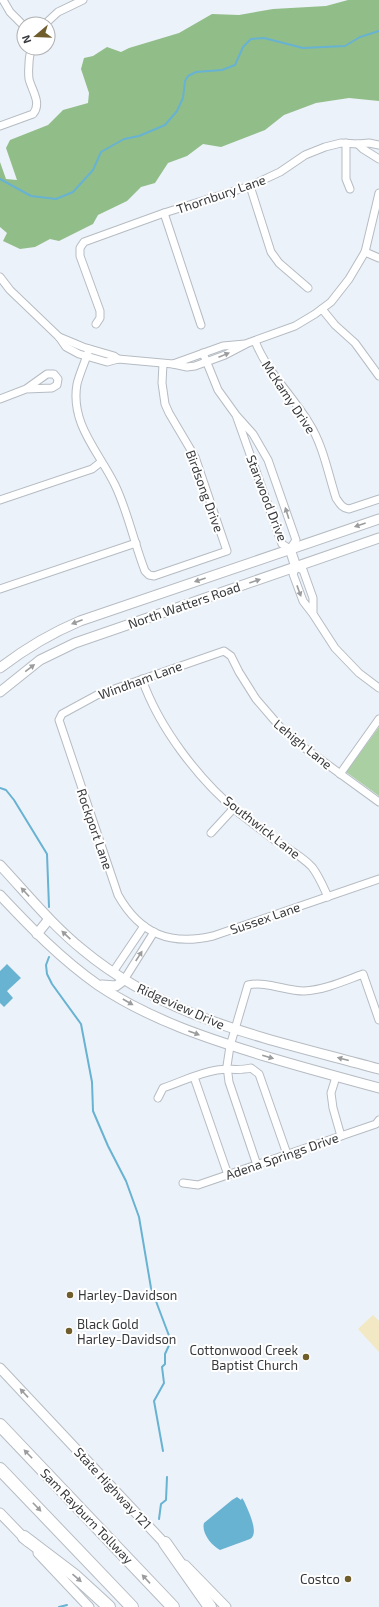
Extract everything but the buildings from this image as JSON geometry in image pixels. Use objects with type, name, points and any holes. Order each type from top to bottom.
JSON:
[{"type":"highway","name":"Sam Rayburn Tollway","points":[[0,1425],[173,1607]]},
{"type":"highway","points":[[0,1469],[132,1607]]},
{"type":"highway","points":[[24,1537],[74,1575],[109,1607]]},
{"type":"highway","points":[[165,1543],[210,1607]]},
{"type":"main road","name":"North Watters Road","points":[[0,668],[25,649],[62,628],[379,519]]},
{"type":"main road","name":"North Watters Road","points":[[0,692],[40,660],[76,643],[379,538]]},
{"type":"main road","points":[[290,549],[296,567]]},
{"type":"main road","name":"Ridgeview Drive","points":[[0,865],[49,919],[83,951],[142,991],[186,1011],[235,1030],[379,1069]]},
{"type":"main road","name":"Ridgeview Drive","points":[[0,895],[37,934],[71,964],[98,985],[158,1019],[230,1046],[379,1088]]},
{"type":"main road","points":[[37,934],[49,919]]},
{"type":"main road","points":[[98,985],[116,986],[124,980]]},
{"type":"main road","name":"State Highway 121","points":[[0,1368],[226,1607]]},
{"type":"main road","points":[[0,1513],[89,1607]]},
{"type":"street","points":[[3,0],[10,12],[16,18]]},
{"type":"street","points":[[54,16],[58,12],[84,0]]},
{"type":"street","points":[[0,126],[33,114],[36,110],[37,103],[29,78],[30,56]]},
{"type":"street","name":"Thornbury Lane","points":[[96,324],[100,318],[100,311],[80,256],[81,245],[87,241],[164,213],[250,186],[280,172],[315,150],[341,143],[369,143],[379,145]]},
{"type":"street","points":[[346,143],[346,179],[350,189]]},
{"type":"street","points":[[358,144],[379,159]]},
{"type":"street","points":[[250,186],[271,252],[279,262],[308,288]]},
{"type":"street","points":[[173,364],[223,346],[255,341],[295,326],[322,309],[339,293],[365,252],[379,193]]},
{"type":"street","points":[[164,213],[202,325]]},
{"type":"street","points":[[365,252],[379,258]]},
{"type":"street","points":[[0,278],[6,286],[59,337],[66,347],[87,357],[107,362],[118,359],[173,364],[187,367],[225,355],[248,343]]},
{"type":"street","points":[[0,290],[6,286]]},
{"type":"street","points":[[322,309],[335,325],[355,343],[379,376]]},
{"type":"street","points":[[59,337],[89,349],[114,356],[118,359]]},
{"type":"street","name":"McKamy Drive","points":[[255,341],[263,359],[303,413],[316,434],[336,498],[340,505],[346,509],[350,509],[379,499]]},
{"type":"street","points":[[0,589],[136,543],[114,484],[85,433],[77,408],[78,383],[89,349]]},
{"type":"street","name":"Starwood Drive","points":[[203,353],[218,390],[236,415],[253,434],[268,460],[296,540],[290,549],[282,544],[236,415]]},
{"type":"street","name":"Birdsong Drive","points":[[136,543],[145,571],[151,576],[227,551],[195,457],[165,404],[162,383],[163,364]]},
{"type":"street","points":[[0,399],[26,389]]},
{"type":"street","points":[[0,500],[92,469],[101,462]]},
{"type":"street","points":[[313,614],[313,598],[303,570],[296,567],[293,574],[302,601],[313,614],[328,639],[341,655],[379,688]]},
{"type":"street","name":"Windham Lane","points":[[59,719],[62,714],[87,700],[142,679],[222,652],[227,652]]},
{"type":"street","name":"Lehigh Lane","points":[[227,652],[231,656],[246,684],[268,714],[291,738],[379,802]]},
{"type":"street","name":"Southwick Lane","points":[[142,679],[146,691],[160,718],[180,748],[201,775],[234,808],[272,838],[304,860],[318,876],[328,896]]},
{"type":"street","name":"Rockport Lane","points":[[59,719],[59,724],[118,895],[129,911],[149,930]]},
{"type":"street","points":[[340,774],[379,719]]},
{"type":"street","points":[[212,833],[234,808]]},
{"type":"street","name":"Sussex Lane","points":[[149,930],[180,940],[203,938],[379,880]]},
{"type":"street","points":[[113,972],[149,930]]},
{"type":"street","points":[[124,980],[149,930]]},
{"type":"street","points":[[257,1165],[229,1082],[227,1070],[230,1046],[248,985],[257,983],[303,991],[323,988],[363,974],[379,1020]]},
{"type":"street","points":[[158,1098],[163,1088],[194,1077],[218,1070],[241,1070],[251,1068],[259,1074],[287,1154]]},
{"type":"street","points":[[194,1077],[228,1175]]},
{"type":"street","points":[[336,1077],[331,1093],[333,1108],[341,1136]]},
{"type":"street","name":"Adena Springs Drive","points":[[183,1183],[198,1185],[376,1124],[379,1120]]},
{"type":"green space","points":[[348,0],[379,0],[379,101],[349,98],[316,103],[284,115],[265,130],[221,147],[203,144],[187,156],[168,163],[155,183],[141,187],[127,201],[98,215],[93,224],[59,241],[50,239],[35,247],[20,249],[3,241],[7,233],[0,227],[0,162],[6,179],[17,180],[6,148],[10,140],[48,125],[63,110],[88,103],[89,93],[81,69],[84,58],[93,56],[107,47],[121,52],[129,48],[179,33],[212,14],[239,15],[273,9],[326,6]]},
{"type":"green space","points":[[379,727],[379,796],[346,772]]},
{"type":"sand","points":[[373,1315],[379,1321],[379,1352],[358,1329]]},
{"type":"water","points":[[7,964],[21,978],[7,991],[13,998],[4,1007],[0,1003],[0,971]]},
{"type":"water","points":[[237,1497],[241,1500],[242,1498],[244,1501],[254,1527],[253,1536],[250,1539],[220,1550],[208,1539],[203,1527],[204,1523]]},
{"type":"waterway","points":[[0,179],[31,196],[56,199],[73,192],[93,170],[101,152],[124,139],[139,136],[165,125],[177,111],[183,98],[185,81],[188,76],[196,72],[222,70],[235,65],[243,47],[251,39],[264,38],[303,48],[345,46],[360,37],[379,31]]},
{"type":"waterway","points":[[0,788],[6,790],[14,800],[47,854],[49,907]]},
{"type":"waterway","points":[[49,957],[46,965],[47,974],[52,984],[81,1024],[92,1082],[93,1111],[108,1146],[126,1181],[139,1217],[151,1288],[171,1341],[165,1354],[165,1364],[162,1367],[164,1383],[154,1401],[163,1451]]},
{"type":"waterway","points":[[159,1519],[161,1504],[166,1500],[167,1477]]},
{"type":"waterway","points":[[59,1607],[67,1605]]},
{"type":"place","name":"Harley-Davidson","points":[[70,1295]]},
{"type":"place","name":"Black Gold Harley-Davidson","points":[[69,1331]]},
{"type":"place","name":"Cottonwood Creek Baptist Church","points":[[306,1357]]},
{"type":"place","name":"Costco","points":[[348,1579]]}]
